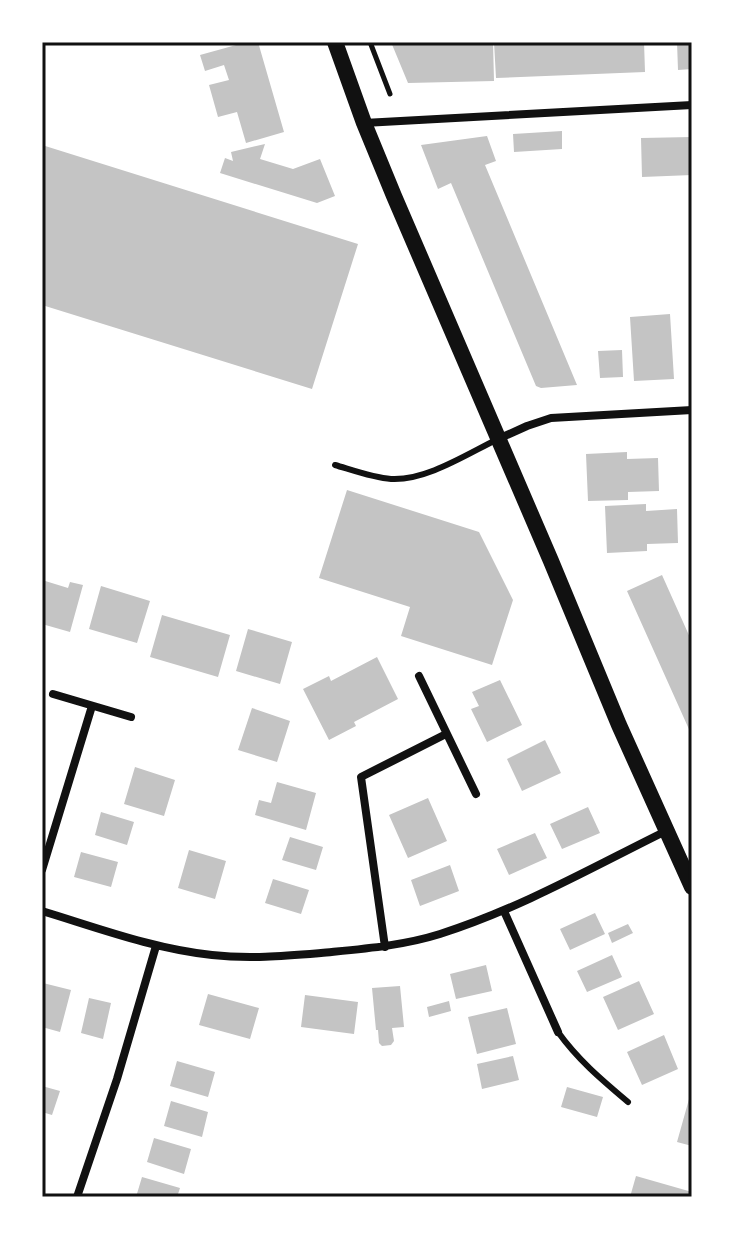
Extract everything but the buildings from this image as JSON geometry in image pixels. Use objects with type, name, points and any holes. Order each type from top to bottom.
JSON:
[{"type":"main road","points":[[335,42],[364,123],[619,725],[692,887]]},
{"type":"street","points":[[364,123],[692,105]]},
{"type":"street","points":[[498,439],[551,418],[692,410]]},
{"type":"street","points":[[419,676],[476,794]]},
{"type":"street","points":[[53,694],[131,717]]},
{"type":"street","points":[[42,870],[92,706]]},
{"type":"street","points":[[385,947],[361,777],[446,734]]},
{"type":"street","points":[[42,911],[156,946],[209,955],[271,957],[385,947],[439,935],[504,911],[666,831]]},
{"type":"street","points":[[504,911],[558,1032]]},
{"type":"street","points":[[77,1197],[117,1079],[156,946]]},
{"type":"lane","points":[[335,465],[391,479],[416,476],[444,466],[498,439]]},
{"type":"lane","points":[[558,1032],[573,1053],[628,1102]]},
{"type":"path","points":[[370,42],[390,94]]}]
